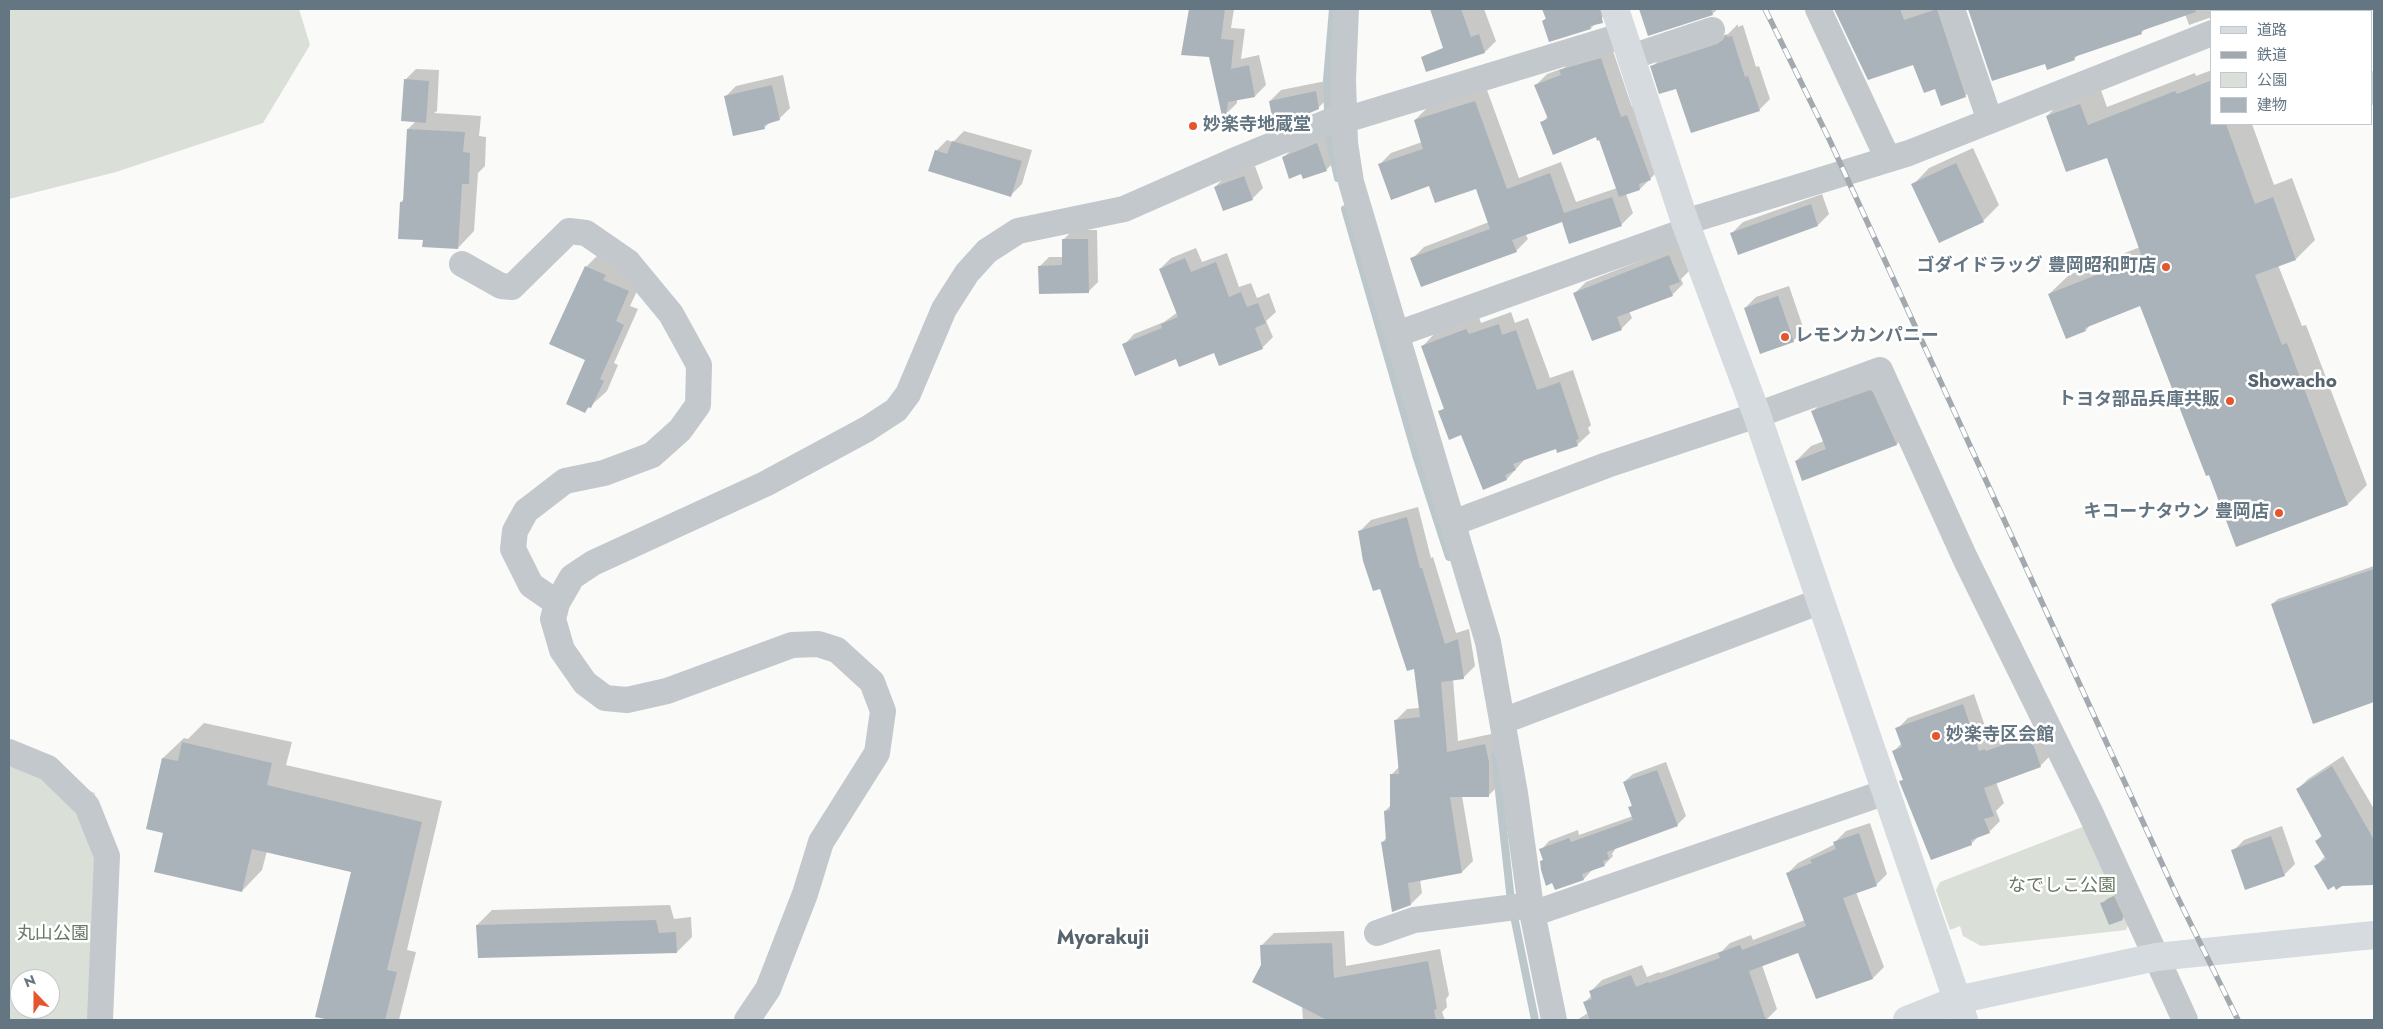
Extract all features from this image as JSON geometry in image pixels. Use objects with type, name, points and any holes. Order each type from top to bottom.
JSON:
[{"type":"street","points":[[1346,9],[1343,80],[1345,144],[1351,182],[1488,642],[1516,793],[1531,909],[1554,1020]]},
{"type":"street","points":[[1615,9],[1687,226],[1757,415],[1960,1010]]},
{"type":"street","points":[[1818,9],[1888,159]]},
{"type":"street","points":[[1952,9],[1990,121]]},
{"type":"street","points":[[747,1020],[768,989],[805,894],[821,842],[877,753],[883,711],[872,682],[837,650],[818,644],[792,645],[667,691],[627,700],[605,698],[585,683],[562,650],[552,619],[557,603],[572,577],[593,564],[765,484],[867,429],[896,410],[908,394],[944,309],[967,273],[987,251],[1018,231],[1124,209],[1238,159],[1345,118],[1627,46],[1712,30]]},
{"type":"street","points":[[1397,334],[1687,226],[1888,159],[1990,121],[2210,34]]},
{"type":"street","points":[[462,264],[500,286],[512,287],[569,231],[586,233],[628,262],[670,314],[699,365],[698,405],[680,430],[652,455],[604,473],[565,481],[526,511],[515,531],[513,550],[531,585],[557,603]]},
{"type":"street","points":[[1453,523],[1607,465],[1757,415],[1880,370],[1965,558],[2090,812],[2185,1020]]},
{"type":"street","points":[[1503,720],[1821,601]]},
{"type":"street","points":[[9,752],[48,768],[87,806],[107,856],[100,1020]]},
{"type":"street","points":[[1377,933],[1414,920],[1531,909],[1886,792]]},
{"type":"street","points":[[1907,1020],[1960,1010],[2156,957],[2374,935]]},
{"type":"green space","points":[[9,9],[299,9],[310,45],[263,123],[116,172],[9,199]]},
{"type":"green space","name":"丸山公園","points":[[9,758],[95,793],[98,1020],[9,1020]]},
{"type":"green space","name":"なでしこ公園","points":[[2090,824],[2132,917],[2126,930],[1981,946],[1963,936],[1960,926],[1950,930],[1936,890],[1940,882]]},
{"type":"building","points":[[1189,9],[1225,9],[1221,39],[1234,40],[1231,69],[1249,65],[1255,97],[1228,102],[1226,116],[1222,116],[1209,57],[1181,55]]},
{"type":"building","points":[[1430,9],[1461,9],[1471,37],[1479,34],[1485,53],[1426,72],[1421,57],[1443,48]]},
{"type":"building","points":[[1542,9],[1600,9],[1603,23],[1590,26],[1591,29],[1549,42],[1542,21],[1546,19]]},
{"type":"building","points":[[1639,9],[1711,9],[1713,15],[1648,36]]},
{"type":"building","points":[[1834,9],[1900,9],[1904,20],[1937,9],[1966,97],[1941,106],[1935,89],[1924,93],[1913,65],[1868,80]]},
{"type":"building","points":[[1968,9],[2195,9],[2196,12],[2141,31],[2142,34],[2074,57],[2075,60],[2047,70],[2045,64],[1992,81]]},
{"type":"building","points":[[1726,34],[1727,37],[1732,36],[1745,77],[1748,76],[1760,111],[1691,133],[1676,89],[1659,94],[1650,66],[1717,44],[1723,40]]},
{"type":"building","points":[[1601,58],[1621,117],[1627,115],[1651,180],[1639,184],[1640,190],[1619,197],[1599,140],[1597,141],[1596,137],[1553,155],[1540,122],[1548,119],[1534,85],[1561,75],[1559,70]]},
{"type":"building","points":[[404,79],[429,81],[426,123],[401,121]]},
{"type":"building","points":[[2210,81],[2210,125],[2226,125],[2255,204],[2273,197],[2296,260],[2255,275],[2282,345],[2287,343],[2348,505],[2236,547],[2209,475],[2206,476],[2140,306],[2085,328],[2086,331],[2066,339],[2048,294],[2142,257],[2107,158],[2066,172],[2046,116],[2080,104],[2088,125],[2175,91],[2177,94]]},
{"type":"building","points":[[772,85],[780,120],[764,125],[765,129],[733,136],[724,96]]},
{"type":"building","points":[[1316,91],[1319,109],[1274,128],[1269,101]]},
{"type":"building","points":[[1475,101],[1507,189],[1550,173],[1564,213],[1612,197],[1622,226],[1569,244],[1562,222],[1512,240],[1517,252],[1421,287],[1410,258],[1490,229],[1476,189],[1435,203],[1429,186],[1391,200],[1378,164],[1423,149],[1414,120]]},
{"type":"building","points":[[407,129],[465,132],[463,152],[470,153],[469,184],[462,184],[458,249],[422,247],[423,240],[398,239],[400,202],[403,202]]},
{"type":"building","points":[[952,141],[1022,161],[1011,197],[928,171],[935,150],[947,154]]},
{"type":"building","points":[[1317,143],[1327,171],[1303,179],[1301,174],[1289,179],[1282,157]]},
{"type":"building","points":[[1956,163],[1984,222],[1939,243],[1911,184]]},
{"type":"building","points":[[1244,176],[1253,200],[1223,211],[1214,187]]},
{"type":"building","points":[[1811,204],[1818,226],[1738,255],[1730,233]]},
{"type":"building","points":[[1062,239],[1088,239],[1089,293],[1039,294],[1038,266],[1062,265]]},
{"type":"building","points":[[1669,255],[1680,282],[1669,286],[1673,296],[1617,317],[1622,330],[1592,341],[1573,293]]},
{"type":"building","points":[[1185,258],[1191,272],[1216,262],[1229,297],[1241,292],[1247,307],[1258,303],[1266,323],[1255,328],[1263,349],[1219,366],[1214,353],[1179,367],[1176,359],[1135,376],[1122,344],[1162,328],[1161,324],[1178,317],[1159,269]]},
{"type":"building","points":[[585,266],[606,275],[603,280],[629,291],[616,321],[624,325],[600,379],[604,381],[591,408],[588,407],[585,413],[566,404],[585,360],[549,344]]},
{"type":"building","points":[[1778,296],[1794,342],[1760,354],[1744,308]]},
{"type":"building","points":[[1499,324],[1502,335],[1516,330],[1537,390],[1560,382],[1579,439],[1576,440],[1578,446],[1557,453],[1556,449],[1513,464],[1516,470],[1505,475],[1507,480],[1483,490],[1461,435],[1449,440],[1438,411],[1444,409],[1421,346],[1466,329],[1469,334]]},
{"type":"building","points":[[1870,390],[1873,392],[1897,445],[1802,481],[1795,461],[1826,449],[1811,411]]},
{"type":"building","points":[[1407,517],[1420,568],[1422,568],[1445,644],[1458,639],[1464,679],[1441,682],[1447,752],[1485,744],[1489,762],[1489,797],[1450,797],[1462,873],[1408,883],[1411,905],[1392,912],[1381,842],[1386,841],[1384,811],[1390,810],[1390,774],[1399,774],[1394,720],[1420,717],[1414,669],[1407,671],[1380,589],[1373,591],[1363,561],[1358,531]]},
{"type":"building","points":[[2374,569],[2374,702],[2313,724],[2271,604]]},
{"type":"building","points":[[1963,704],[1979,751],[1985,749],[1986,751],[2030,735],[2041,767],[1984,788],[1994,816],[1984,819],[1990,833],[1971,840],[1972,845],[1931,860],[1899,781],[1903,780],[1892,751],[1902,747],[1895,728]]},
{"type":"building","points":[[182,742],[272,763],[267,785],[422,822],[387,970],[397,972],[385,1020],[330,1020],[315,1017],[351,872],[252,849],[242,892],[154,872],[163,833],[146,829],[162,758],[178,761]]},
{"type":"building","points":[[2332,766],[2374,840],[2374,885],[2342,886],[2336,890],[2334,886],[2328,890],[2314,866],[2326,859],[2315,841],[2322,837],[2296,789]]},
{"type":"building","points":[[1657,770],[1678,826],[1607,852],[1609,859],[1603,861],[1605,866],[1582,874],[1584,880],[1555,890],[1552,883],[1546,886],[1541,870],[1540,861],[1543,860],[1539,849],[1569,838],[1571,842],[1633,820],[1628,807],[1632,806],[1623,782]]},
{"type":"building","points":[[1859,833],[1877,886],[1843,898],[1873,979],[1816,999],[1798,953],[1749,971],[1766,1020],[1590,1020],[1583,1002],[1592,999],[1589,991],[1631,975],[1636,987],[1720,958],[1718,953],[1740,945],[1742,950],[1806,926],[1786,873],[1812,863],[1810,860],[1836,849],[1833,842]]},
{"type":"building","points":[[2271,836],[2285,876],[2245,890],[2231,850]]},
{"type":"building","points":[[2113,899],[2123,920],[2109,925],[2100,903]]},
{"type":"building","points":[[656,920],[659,933],[676,932],[677,953],[478,958],[476,925]]},
{"type":"building","points":[[1332,943],[1334,978],[1428,961],[1437,1009],[1434,1010],[1436,1020],[1327,1020],[1252,982],[1261,965],[1260,945]]},
{"type":"waterway","points":[[1333,9],[1327,80],[1329,138],[1338,178]]},
{"type":"waterway","points":[[1345,209],[1416,455],[1449,557]]},
{"type":"waterway","points":[[1495,755],[1511,901],[1535,1020]]},
{"type":"railway","points":[[1765,9],[1830,141],[2176,894],[2238,1020]]},
{"type":"place","name":"妙楽寺地蔵堂","points":[[1193,126]]},
{"type":"place","name":"ゴダイドラッグ 豊岡昭和町店","points":[[2166,267]]},
{"type":"place","name":"レモンカンパニー","points":[[1785,337]]},
{"type":"place","name":"トヨタ部品兵庫共販","points":[[2230,401]]},
{"type":"place","name":"キコーナタウン 豊岡店","points":[[2279,513]]},
{"type":"place","name":"妙楽寺区会館","points":[[1936,736]]},
{"type":"district","name":"Showacho","points":[[2292,382]]},
{"type":"district","name":"Myorakuji","points":[[1103,939]]}]
